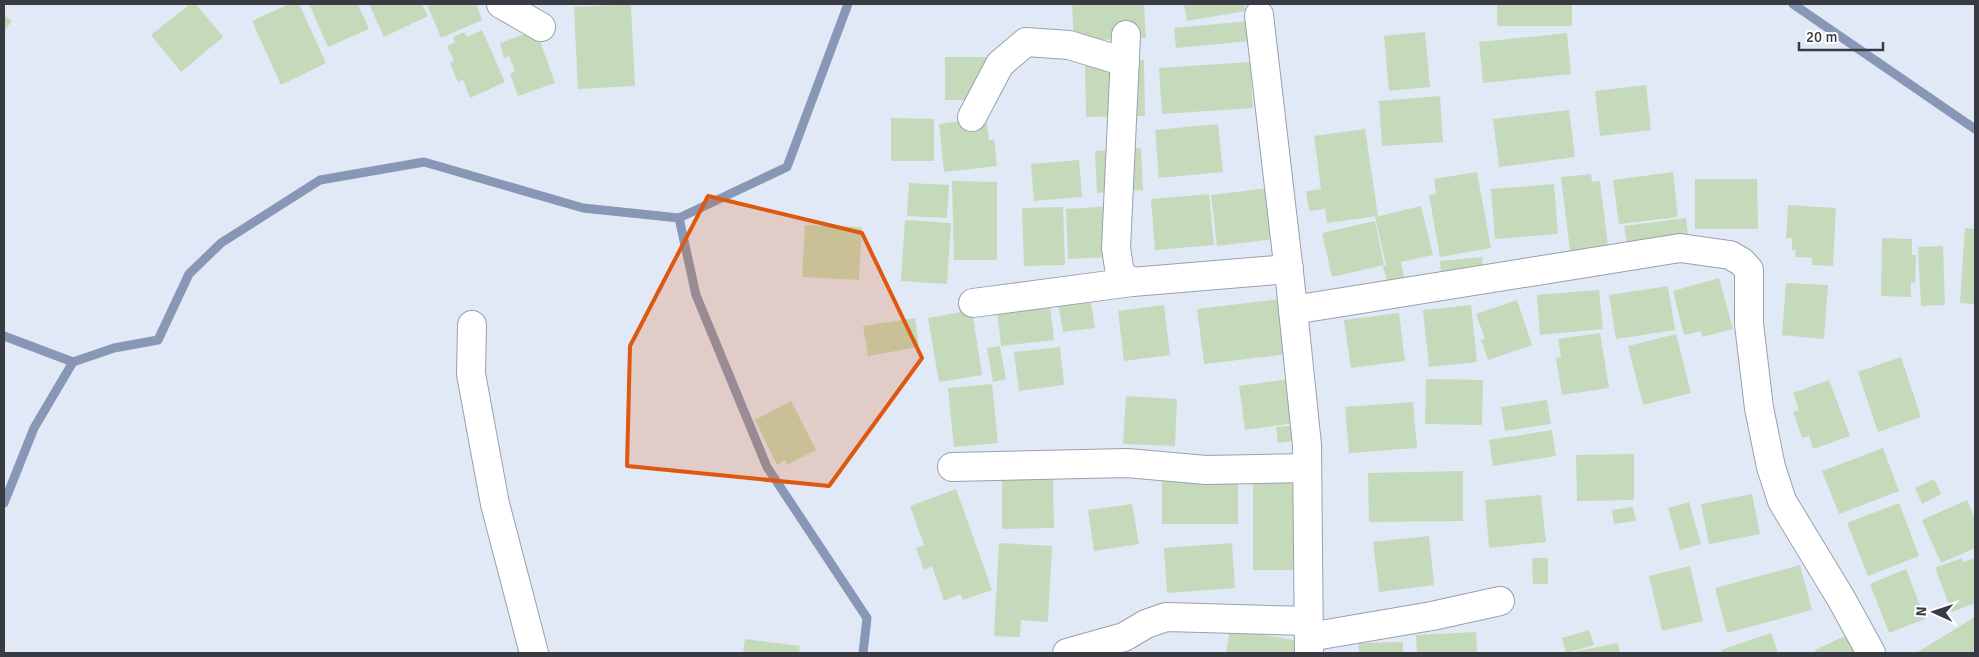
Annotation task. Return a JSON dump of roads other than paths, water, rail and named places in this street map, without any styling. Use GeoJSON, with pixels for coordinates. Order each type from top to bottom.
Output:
{"type":"FeatureCollection","features":[{"type":"Feature","properties":{"kind":"street"},"geometry":{"type":"LineString","coordinates":[[501,4],[541,27]]}},
{"type":"Feature","properties":{"kind":"street"},"geometry":{"type":"LineString","coordinates":[[1258,15],[1289,269],[1307,446],[1309,637]]}},
{"type":"Feature","properties":{"kind":"street"},"geometry":{"type":"LineString","coordinates":[[972,117],[1000,64],[1026,42],[1126,48],[1116,248],[1120,274],[1132,282]]}},
{"type":"Feature","properties":{"kind":"street"},"geometry":{"type":"LineString","coordinates":[[1293,310],[1680,248],[1730,255],[1742,262],[1749,270],[1749,324],[1759,408],[1771,467],[1782,501],[1842,600],[1871,653]]}},
{"type":"Feature","properties":{"kind":"street"},"geometry":{"type":"LineString","coordinates":[[973,303],[1132,282],[1289,269]]}},
{"type":"Feature","properties":{"kind":"street"},"geometry":{"type":"LineString","coordinates":[[472,325],[471,374],[481,430],[495,504],[534,653]]}},
{"type":"Feature","properties":{"kind":"street"},"geometry":{"type":"LineString","coordinates":[[952,467],[1127,463],[1206,470],[1307,468]]}},
{"type":"Feature","properties":{"kind":"street"},"geometry":{"type":"LineString","coordinates":[[1067,653],[1124,637],[1146,624],[1166,617],[1309,637],[1432,616],[1500,601]]}},
{"type":"Feature","properties":{"kind":"waterway"},"geometry":{"type":"LineString","coordinates":[[4,336],[73,362],[114,348],[158,340],[189,274],[221,243],[320,180],[424,162],[583,208],[679,218],[787,167],[848,4]]}},
{"type":"Feature","properties":{"kind":"waterway"},"geometry":{"type":"LineString","coordinates":[[1793,4],[1975,129]]}},
{"type":"Feature","properties":{"kind":"waterway"},"geometry":{"type":"LineString","coordinates":[[679,218],[696,295],[767,467],[867,618],[863,653]]}},
{"type":"Feature","properties":{"kind":"waterway"},"geometry":{"type":"LineString","coordinates":[[4,503],[34,428],[73,362]]}}]}
